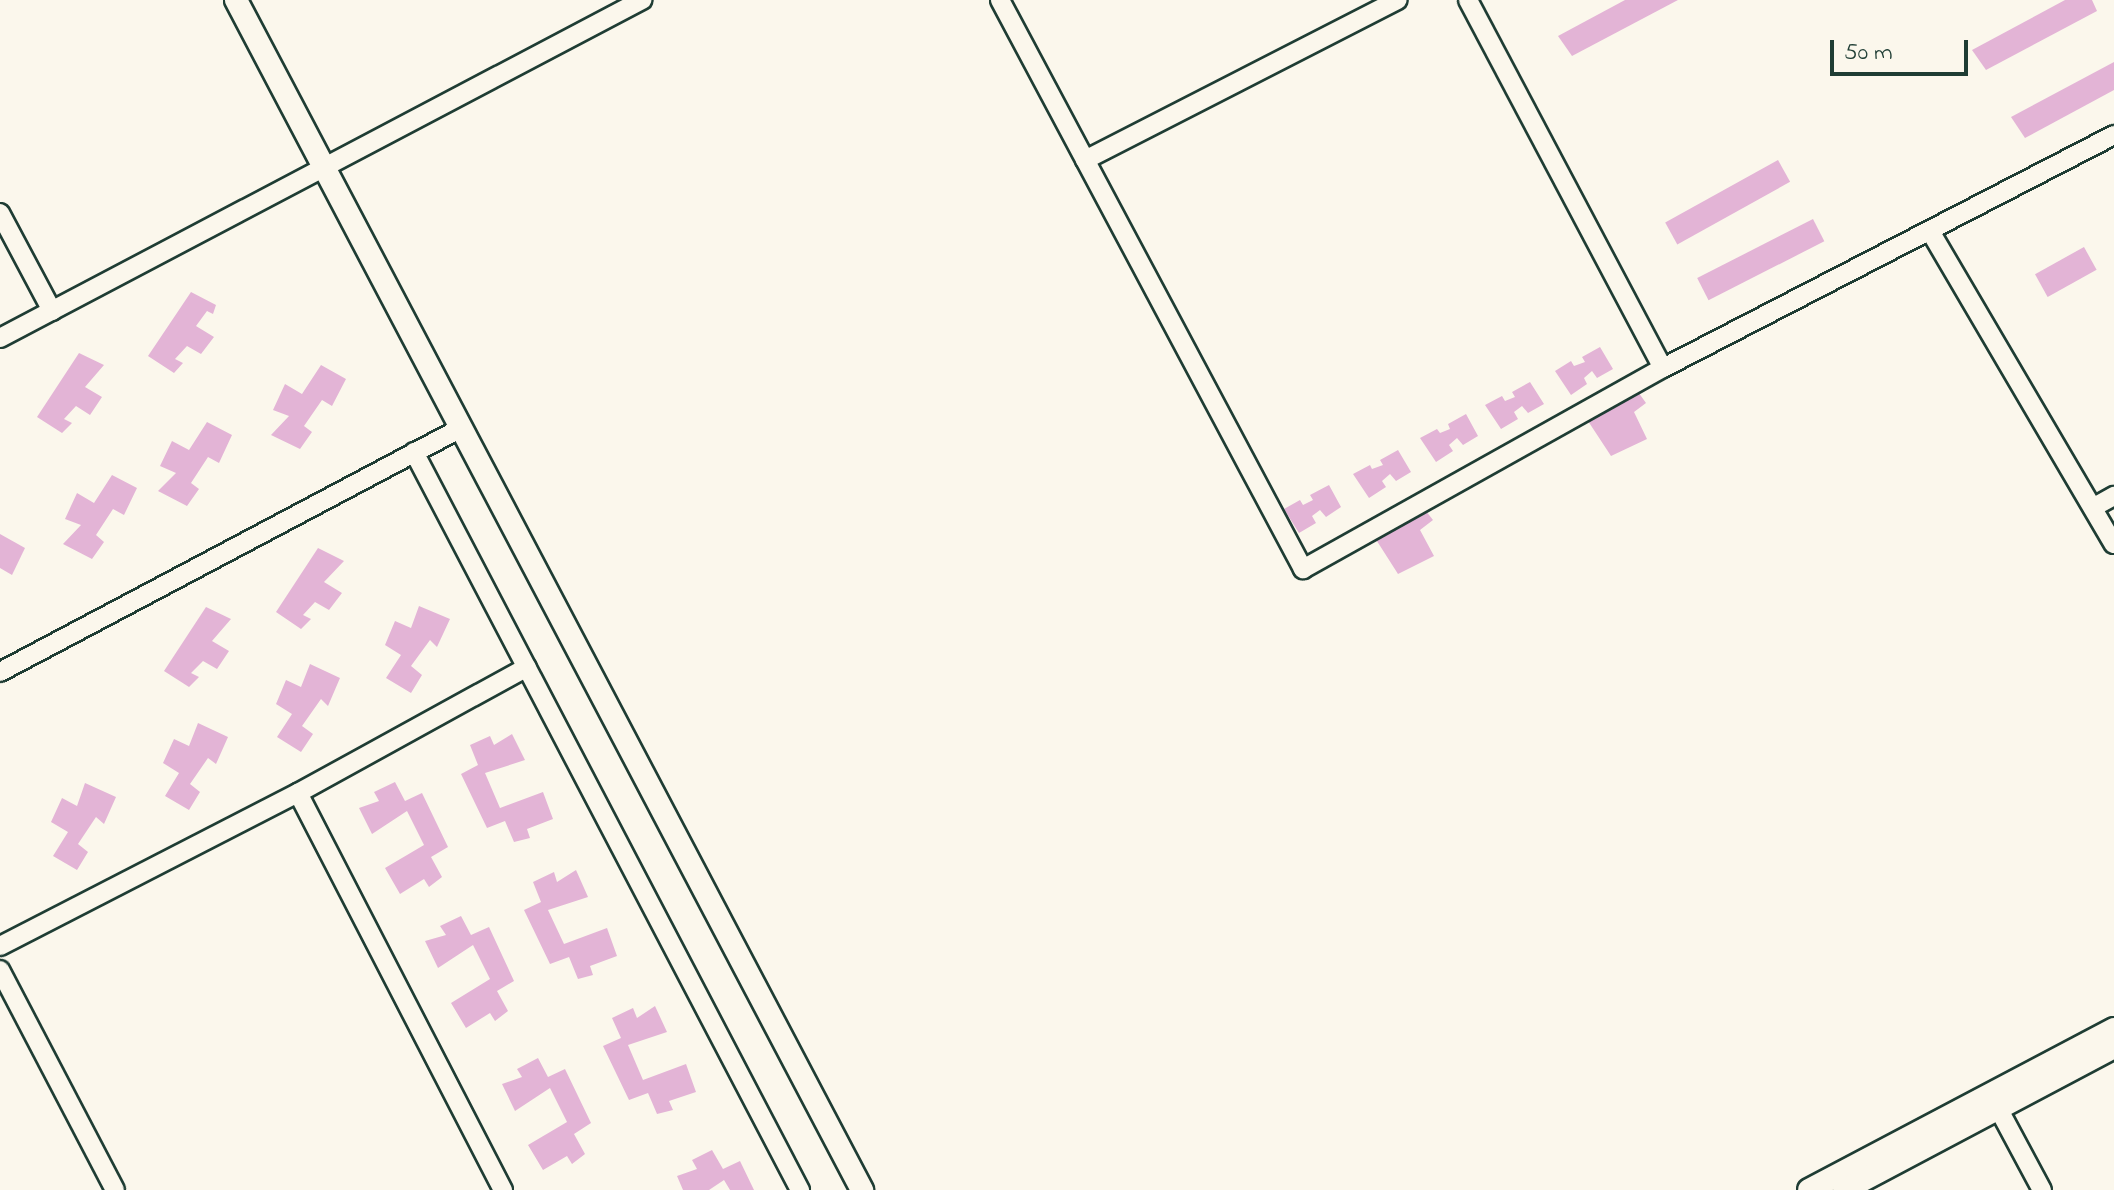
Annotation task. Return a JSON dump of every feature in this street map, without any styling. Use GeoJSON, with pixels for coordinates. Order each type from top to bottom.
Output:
{"type":"FeatureCollection","features":[{"type":"Feature","properties":{"kind":"street"},"geometry":{"type":"LineString","coordinates":[[236,0],[862,1190]]}},
{"type":"Feature","properties":{"kind":"street"},"geometry":{"type":"LineString","coordinates":[[0,338],[642,0]]}},
{"type":"Feature","properties":{"kind":"street"},"geometry":{"type":"LineString","coordinates":[[1000,0],[1303,569],[1663,368],[2114,135]]}},
{"type":"Feature","properties":{"kind":"street"},"geometry":{"type":"LineString","coordinates":[[1085,160],[1397,0]]}},
{"type":"Feature","properties":{"kind":"street"},"geometry":{"type":"LineString","coordinates":[[1468,0],[1663,368]]}},
{"type":"Feature","properties":{"kind":"street"},"geometry":{"type":"LineString","coordinates":[[0,213],[52,311]]}},
{"type":"Feature","properties":{"kind":"street"},"geometry":{"type":"LineString","coordinates":[[1930,231],[2114,544]]}},
{"type":"Feature","properties":{"kind":"street"},"geometry":{"type":"LineString","coordinates":[[0,672],[461,428]]}},
{"type":"Feature","properties":{"kind":"street"},"geometry":{"type":"LineString","coordinates":[[414,452],[800,1190]]}},
{"type":"Feature","properties":{"kind":"street"},"geometry":{"type":"LineString","coordinates":[[2094,507],[2114,496]]}},
{"type":"Feature","properties":{"kind":"street"},"geometry":{"type":"LineString","coordinates":[[0,946],[298,793],[527,667]]}},
{"type":"Feature","properties":{"kind":"street"},"geometry":{"type":"LineString","coordinates":[[298,793],[503,1190]]}},
{"type":"Feature","properties":{"kind":"street"},"geometry":{"type":"LineString","coordinates":[[0,970],[115,1190]]}},
{"type":"Feature","properties":{"kind":"street"},"geometry":{"type":"LineString","coordinates":[[1809,1190],[2114,1029]]}},
{"type":"Feature","properties":{"kind":"street"},"geometry":{"type":"LineString","coordinates":[[1844,1190],[2114,1047]]}},
{"type":"Feature","properties":{"kind":"street"},"geometry":{"type":"LineString","coordinates":[[1998,1108],[2042,1190]]}},
{"type":"Feature","properties":{"kind":"building"},"geometry":{"type":"Polygon","coordinates":[[[1625,0],[1678,0],[1572,56],[1558,36],[1625,0]]]}},
{"type":"Feature","properties":{"kind":"building"},"geometry":{"type":"Polygon","coordinates":[[[2065,0],[2092,0],[2097,11],[1986,70],[1972,50],[2065,0]]]}},
{"type":"Feature","properties":{"kind":"building"},"geometry":{"type":"Polygon","coordinates":[[[2114,62],[2114,90],[2025,138],[2011,117],[2114,62]]]}},
{"type":"Feature","properties":{"kind":"building"},"geometry":{"type":"Polygon","coordinates":[[[1778,160],[1790,182],[1677,244],[1665,223],[1778,160]]]}},
{"type":"Feature","properties":{"kind":"building"},"geometry":{"type":"Polygon","coordinates":[[[1813,219],[1824,241],[1709,300],[1697,278],[1813,219]]]}},
{"type":"Feature","properties":{"kind":"building"},"geometry":{"type":"Polygon","coordinates":[[[2084,247],[2097,270],[2048,297],[2035,274],[2084,247]]]}},
{"type":"Feature","properties":{"kind":"building"},"geometry":{"type":"Polygon","coordinates":[[[191,292],[216,305],[213,314],[207,311],[196,326],[214,337],[201,354],[187,346],[175,359],[183,363],[174,373],[148,356],[191,292]]]}},
{"type":"Feature","properties":{"kind":"building"},"geometry":{"type":"Polygon","coordinates":[[[1600,347],[1613,369],[1597,378],[1592,371],[1584,378],[1587,384],[1571,395],[1555,371],[1571,361],[1574,366],[1585,362],[1582,357],[1600,347]]]}},
{"type":"Feature","properties":{"kind":"building"},"geometry":{"type":"Polygon","coordinates":[[[79,353],[104,365],[85,387],[102,397],[90,415],[76,406],[64,419],[72,423],[62,433],[37,417],[79,353]]]}},
{"type":"Feature","properties":{"kind":"building"},"geometry":{"type":"Polygon","coordinates":[[[321,365],[346,379],[332,406],[322,400],[304,426],[312,432],[300,449],[271,435],[289,416],[273,410],[285,384],[302,394],[321,365]]]}},
{"type":"Feature","properties":{"kind":"building"},"geometry":{"type":"Polygon","coordinates":[[[1530,382],[1544,404],[1528,413],[1522,406],[1514,412],[1518,419],[1501,429],[1485,405],[1502,396],[1505,401],[1515,397],[1512,392],[1530,382]]]}},
{"type":"Feature","properties":{"kind":"building"},"geometry":{"type":"Polygon","coordinates":[[[1636,389],[1646,403],[1634,412],[1647,439],[1611,456],[1588,421],[1636,389]]]}},
{"type":"Feature","properties":{"kind":"building"},"geometry":{"type":"Polygon","coordinates":[[[1466,414],[1478,436],[1463,445],[1457,438],[1449,445],[1453,451],[1436,462],[1420,438],[1437,429],[1440,433],[1450,429],[1448,424],[1466,414]]]}},
{"type":"Feature","properties":{"kind":"building"},"geometry":{"type":"Polygon","coordinates":[[[207,422],[232,435],[219,463],[208,457],[191,483],[199,489],[187,506],[158,491],[176,473],[160,466],[172,441],[189,450],[207,422]]]}},
{"type":"Feature","properties":{"kind":"building"},"geometry":{"type":"Polygon","coordinates":[[[1398,450],[1411,472],[1396,481],[1390,474],[1382,481],[1386,487],[1369,498],[1353,474],[1370,465],[1372,469],[1383,465],[1380,460],[1398,450]]]}},
{"type":"Feature","properties":{"kind":"building"},"geometry":{"type":"Polygon","coordinates":[[[112,475],[137,488],[124,515],[113,509],[96,535],[104,542],[92,559],[63,544],[81,525],[65,519],[77,493],[94,503],[112,475]]]}},
{"type":"Feature","properties":{"kind":"building"},"geometry":{"type":"Polygon","coordinates":[[[1329,485],[1341,507],[1326,517],[1320,510],[1312,516],[1316,523],[1299,533],[1284,509],[1300,500],[1303,505],[1313,500],[1310,495],[1329,485]]]}},
{"type":"Feature","properties":{"kind":"building"},"geometry":{"type":"Polygon","coordinates":[[[1422,506],[1433,520],[1420,530],[1434,556],[1398,574],[1375,538],[1422,506]]]}},
{"type":"Feature","properties":{"kind":"building"},"geometry":{"type":"Polygon","coordinates":[[[0,534],[25,548],[12,575],[0,568],[0,534]]]}},
{"type":"Feature","properties":{"kind":"building"},"geometry":{"type":"Polygon","coordinates":[[[318,548],[344,561],[324,582],[342,593],[329,610],[315,602],[303,615],[311,619],[301,629],[276,612],[318,548]]]}},
{"type":"Feature","properties":{"kind":"building"},"geometry":{"type":"Polygon","coordinates":[[[419,606],[450,619],[437,647],[430,640],[411,666],[422,675],[411,693],[386,678],[401,655],[385,645],[395,621],[411,628],[419,606]]]}},
{"type":"Feature","properties":{"kind":"building"},"geometry":{"type":"Polygon","coordinates":[[[206,607],[231,619],[212,641],[229,651],[217,669],[203,661],[191,673],[199,677],[189,687],[164,671],[206,607]]]}},
{"type":"Feature","properties":{"kind":"building"},"geometry":{"type":"Polygon","coordinates":[[[310,664],[340,678],[328,706],[321,699],[302,726],[313,734],[301,752],[277,737],[292,714],[276,704],[286,680],[301,687],[310,664]]]}},
{"type":"Feature","properties":{"kind":"building"},"geometry":{"type":"Polygon","coordinates":[[[198,723],[228,737],[216,764],[208,758],[190,784],[200,792],[189,810],[165,796],[179,773],[163,763],[174,739],[189,746],[198,723]]]}},
{"type":"Feature","properties":{"kind":"building"},"geometry":{"type":"Polygon","coordinates":[[[512,734],[525,760],[485,773],[500,808],[543,792],[553,819],[527,829],[530,838],[514,842],[505,821],[487,828],[461,774],[478,765],[470,745],[490,736],[494,745],[512,734]]]}},
{"type":"Feature","properties":{"kind":"building"},"geometry":{"type":"Polygon","coordinates":[[[395,782],[405,801],[422,793],[448,847],[431,857],[442,877],[429,887],[424,879],[400,894],[385,868],[424,845],[407,811],[372,834],[359,808],[379,801],[374,792],[395,782]]]}},
{"type":"Feature","properties":{"kind":"building"},"geometry":{"type":"Polygon","coordinates":[[[85,783],[116,797],[104,824],[96,817],[78,844],[88,852],[77,870],[53,856],[68,832],[51,822],[62,798],[77,806],[85,783]]]}},
{"type":"Feature","properties":{"kind":"building"},"geometry":{"type":"Polygon","coordinates":[[[576,870],[588,897],[548,910],[564,944],[607,928],[617,956],[590,966],[593,975],[578,979],[569,957],[550,964],[524,910],[541,902],[533,882],[554,872],[557,882],[576,870]]]}},
{"type":"Feature","properties":{"kind":"building"},"geometry":{"type":"Polygon","coordinates":[[[461,916],[471,935],[489,927],[514,981],[497,991],[508,1011],[495,1021],[490,1013],[466,1028],[451,1003],[490,979],[473,945],[438,968],[425,941],[446,935],[440,926],[461,916]]]}},
{"type":"Feature","properties":{"kind":"building"},"geometry":{"type":"Polygon","coordinates":[[[655,1006],[667,1032],[628,1045],[643,1080],[686,1064],[696,1092],[669,1101],[673,1110],[657,1114],[648,1093],[629,1100],[603,1046],[621,1038],[612,1018],[633,1008],[637,1018],[655,1006]]]}},
{"type":"Feature","properties":{"kind":"building"},"geometry":{"type":"Polygon","coordinates":[[[538,1058],[548,1077],[565,1069],[591,1123],[574,1134],[585,1154],[572,1164],[567,1156],[543,1170],[528,1145],[567,1122],[550,1088],[515,1111],[502,1084],[522,1077],[517,1069],[538,1058]]]}},
{"type":"Feature","properties":{"kind":"building"},"geometry":{"type":"Polygon","coordinates":[[[712,1150],[723,1169],[740,1161],[754,1190],[730,1190],[724,1180],[709,1190],[683,1190],[677,1176],[697,1169],[692,1160],[712,1150]]]}}]}
